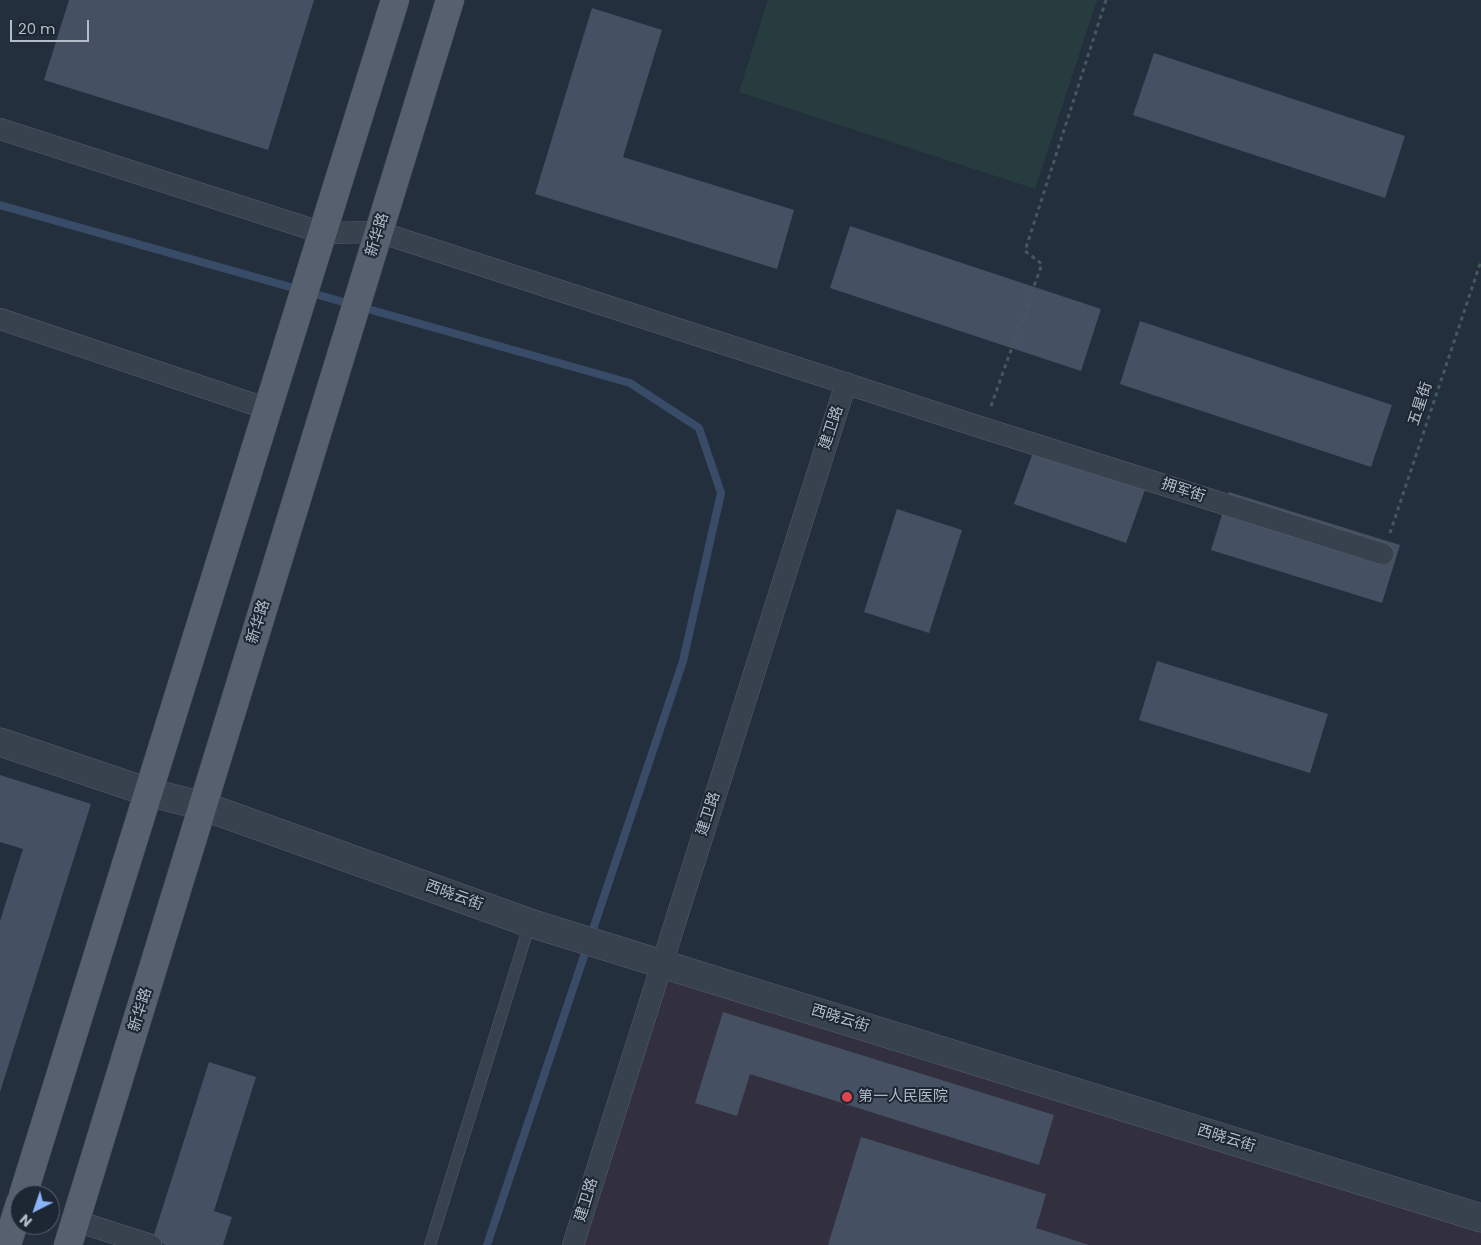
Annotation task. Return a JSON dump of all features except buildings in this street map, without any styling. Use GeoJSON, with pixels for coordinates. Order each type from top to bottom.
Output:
{"type":"FeatureCollection","features":[{"type":"Feature","properties":{"kind":"main road"},"geometry":{"type":"LineString","coordinates":[[26,1185],[395,0]]}},
{"type":"Feature","properties":{"kind":"main road","name":"新华路"},"geometry":{"type":"LineString","coordinates":[[72,1233],[450,0]]}},
{"type":"Feature","properties":{"kind":"street","name":"拥军街"},"geometry":{"type":"LineString","coordinates":[[0,128],[322,233],[379,232],[983,428],[1383,554]]}},
{"type":"Feature","properties":{"kind":"street"},"geometry":{"type":"LineString","coordinates":[[0,319],[268,409]]}},
{"type":"Feature","properties":{"kind":"street","name":"建卫路"},"geometry":{"type":"LineString","coordinates":[[573,1245],[846,383]]}},
{"type":"Feature","properties":{"kind":"street","name":"西晓云街"},"geometry":{"type":"LineString","coordinates":[[0,742],[148,792],[203,806],[530,923],[1481,1218]]}},
{"type":"Feature","properties":{"kind":"street"},"geometry":{"type":"LineString","coordinates":[[72,1233],[151,1245]]}},
{"type":"Feature","properties":{"kind":"lane"},"geometry":{"type":"LineString","coordinates":[[430,1245],[530,923]]}},
{"type":"Feature","properties":{"kind":"path"},"geometry":{"type":"LineString","coordinates":[[983,428],[1042,264],[1024,250],[1106,0]]}},
{"type":"Feature","properties":{"kind":"path","name":"五星街"},"geometry":{"type":"LineString","coordinates":[[1383,554],[1481,261]]}},
{"type":"Feature","properties":{"kind":"shaded area","name":"第一人民医院"},"geometry":{"type":"Polygon","coordinates":[[[663,968],[1481,1226],[1481,1245],[576,1245],[663,968]]]}},
{"type":"Feature","properties":{"kind":"green space"},"geometry":{"type":"Polygon","coordinates":[[[768,0],[1097,0],[1035,189],[739,92],[768,0]]]}},
{"type":"Feature","properties":{"kind":"waterway"},"geometry":{"type":"LineString","coordinates":[[0,205],[630,383],[699,428],[721,493],[683,661],[487,1245]]}},
{"type":"Feature","properties":{"kind":"place","name":"第一人民医院"},"geometry":{"type":"Point","coordinates":[847,1097]}}]}
